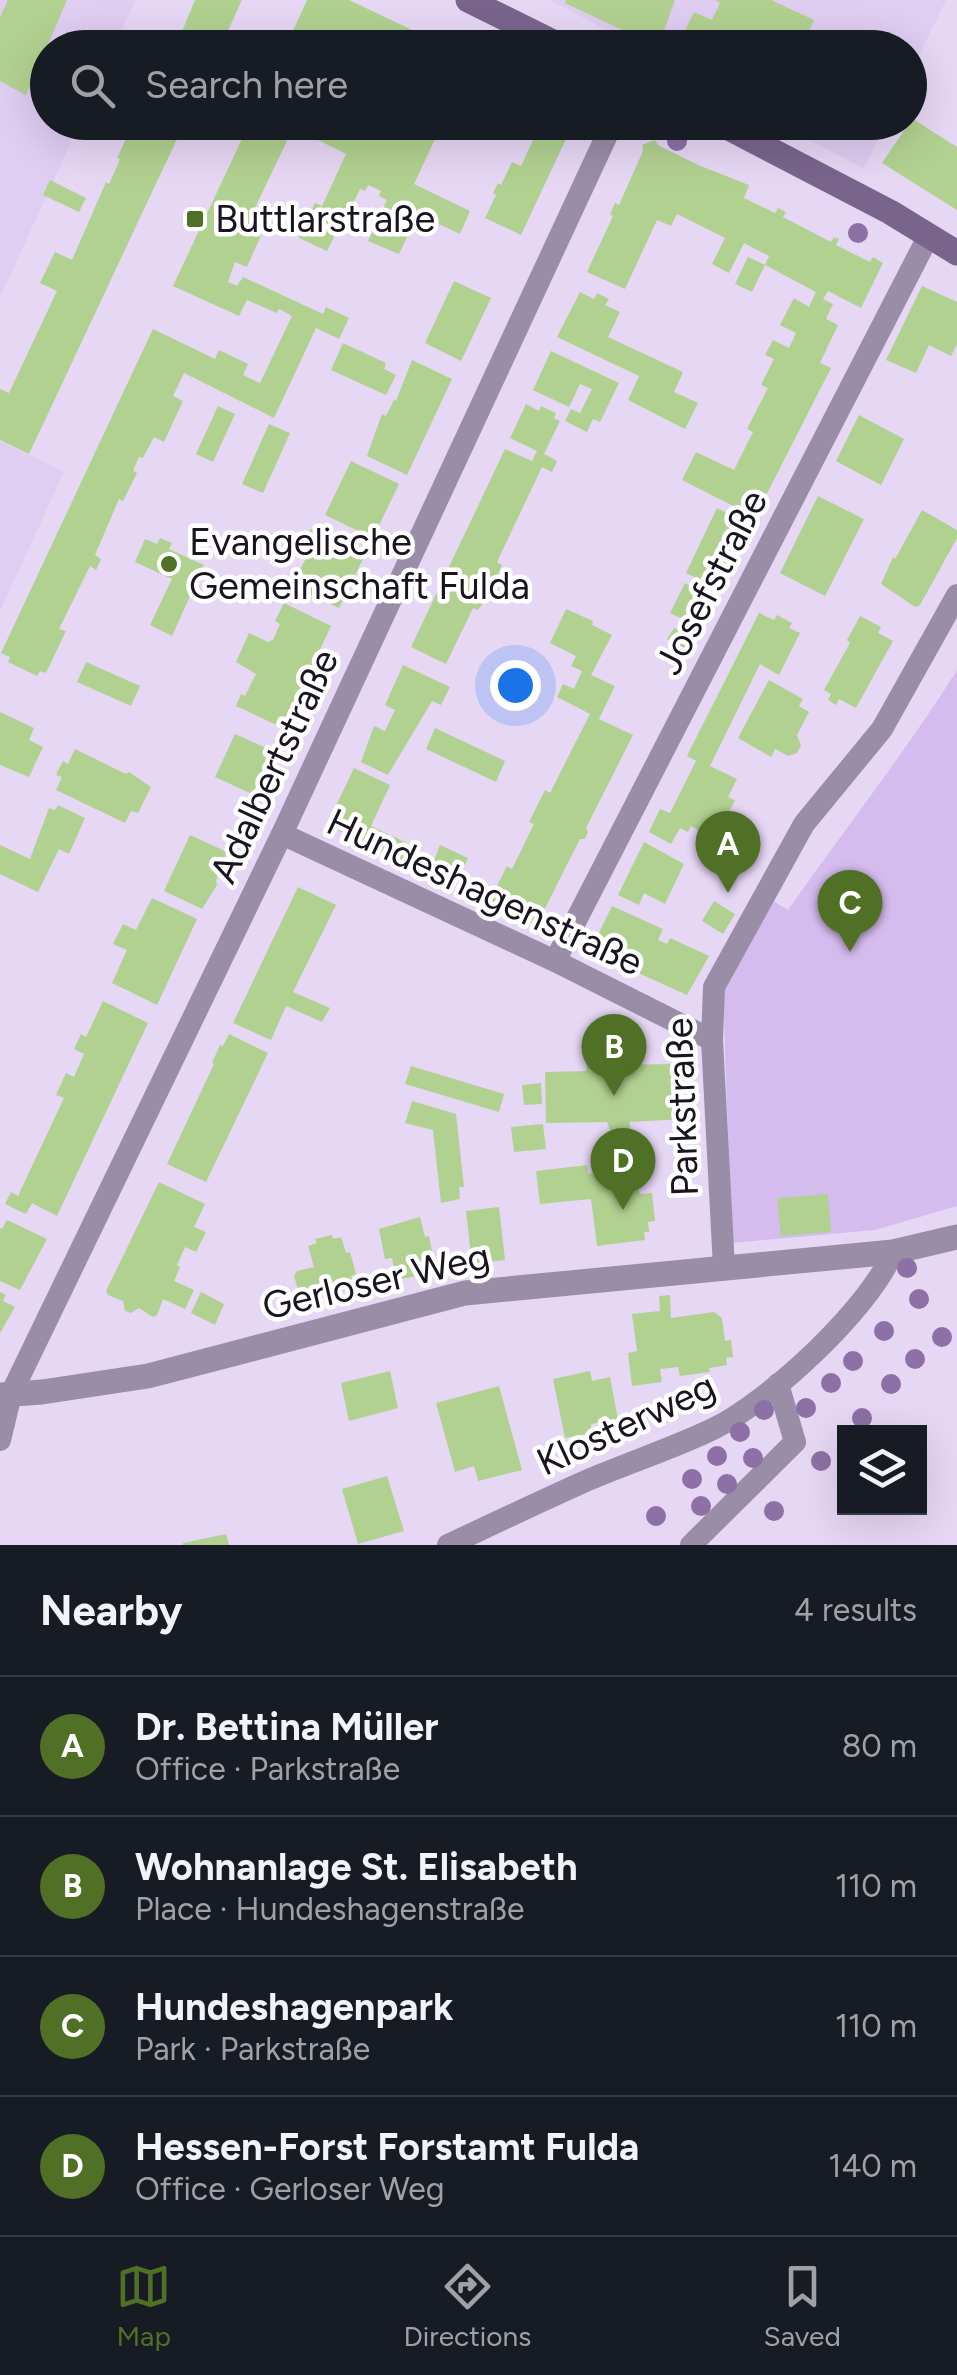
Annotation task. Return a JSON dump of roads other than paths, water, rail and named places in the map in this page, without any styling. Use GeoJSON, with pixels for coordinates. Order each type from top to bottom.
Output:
{"type":"FeatureCollection","features":[{"type":"Feature","properties":{"kind":"main road"},"geometry":{"type":"LineString","coordinates":[[468,0],[529,30]]}},
{"type":"Feature","properties":{"kind":"main road"},"geometry":{"type":"LineString","coordinates":[[751,140],[957,253]]}},
{"type":"Feature","properties":{"kind":"street","name":"Adalbertstraße"},"geometry":{"type":"LineString","coordinates":[[0,1440],[5,1395],[282,834],[606,140]]}},
{"type":"Feature","properties":{"kind":"street","name":"Josefstraße"},"geometry":{"type":"LineString","coordinates":[[555,960],[929,235]]}},
{"type":"Feature","properties":{"kind":"street","name":"Parkstraße"},"geometry":{"type":"LineString","coordinates":[[724,1268],[712,1040],[714,987],[804,824],[882,730],[957,596]]}},
{"type":"Feature","properties":{"kind":"street","name":"Hundeshagenstraße"},"geometry":{"type":"LineString","coordinates":[[282,834],[555,960],[712,1040]]}},
{"type":"Feature","properties":{"kind":"street","name":"Gerloser Weg"},"geometry":{"type":"LineString","coordinates":[[5,1395],[148,1376],[465,1292],[893,1252],[957,1238]]}},
{"type":"Feature","properties":{"kind":"street","name":"Klosterweg"},"geometry":{"type":"LineString","coordinates":[[448,1545],[588,1480],[718,1427],[778,1384],[838,1330],[884,1275],[893,1252]]}},
{"type":"Feature","properties":{"kind":"street"},"geometry":{"type":"LineString","coordinates":[[690,1545],[795,1442],[778,1384]]}},
{"type":"Feature","properties":{"kind":"place","name":"Buttlarstraße"},"geometry":{"type":"Point","coordinates":[195,219]}},
{"type":"Feature","properties":{"kind":"place","name":"Evangelische Gemeinschaft Fulda"},"geometry":{"type":"Point","coordinates":[169,564]}},
{"type":"Feature","properties":{"kind":"place","name":"Dr. Bettina Müller"},"geometry":{"type":"Point","coordinates":[728,893]}},
{"type":"Feature","properties":{"kind":"place","name":"Hundeshagenpark"},"geometry":{"type":"Point","coordinates":[850,952]}},
{"type":"Feature","properties":{"kind":"place","name":"Wohnanlage St. Elisabeth"},"geometry":{"type":"Point","coordinates":[614,1096]}},
{"type":"Feature","properties":{"kind":"place","name":"Hessen-Forst Forstamt Fulda"},"geometry":{"type":"Point","coordinates":[623,1210]}}]}
